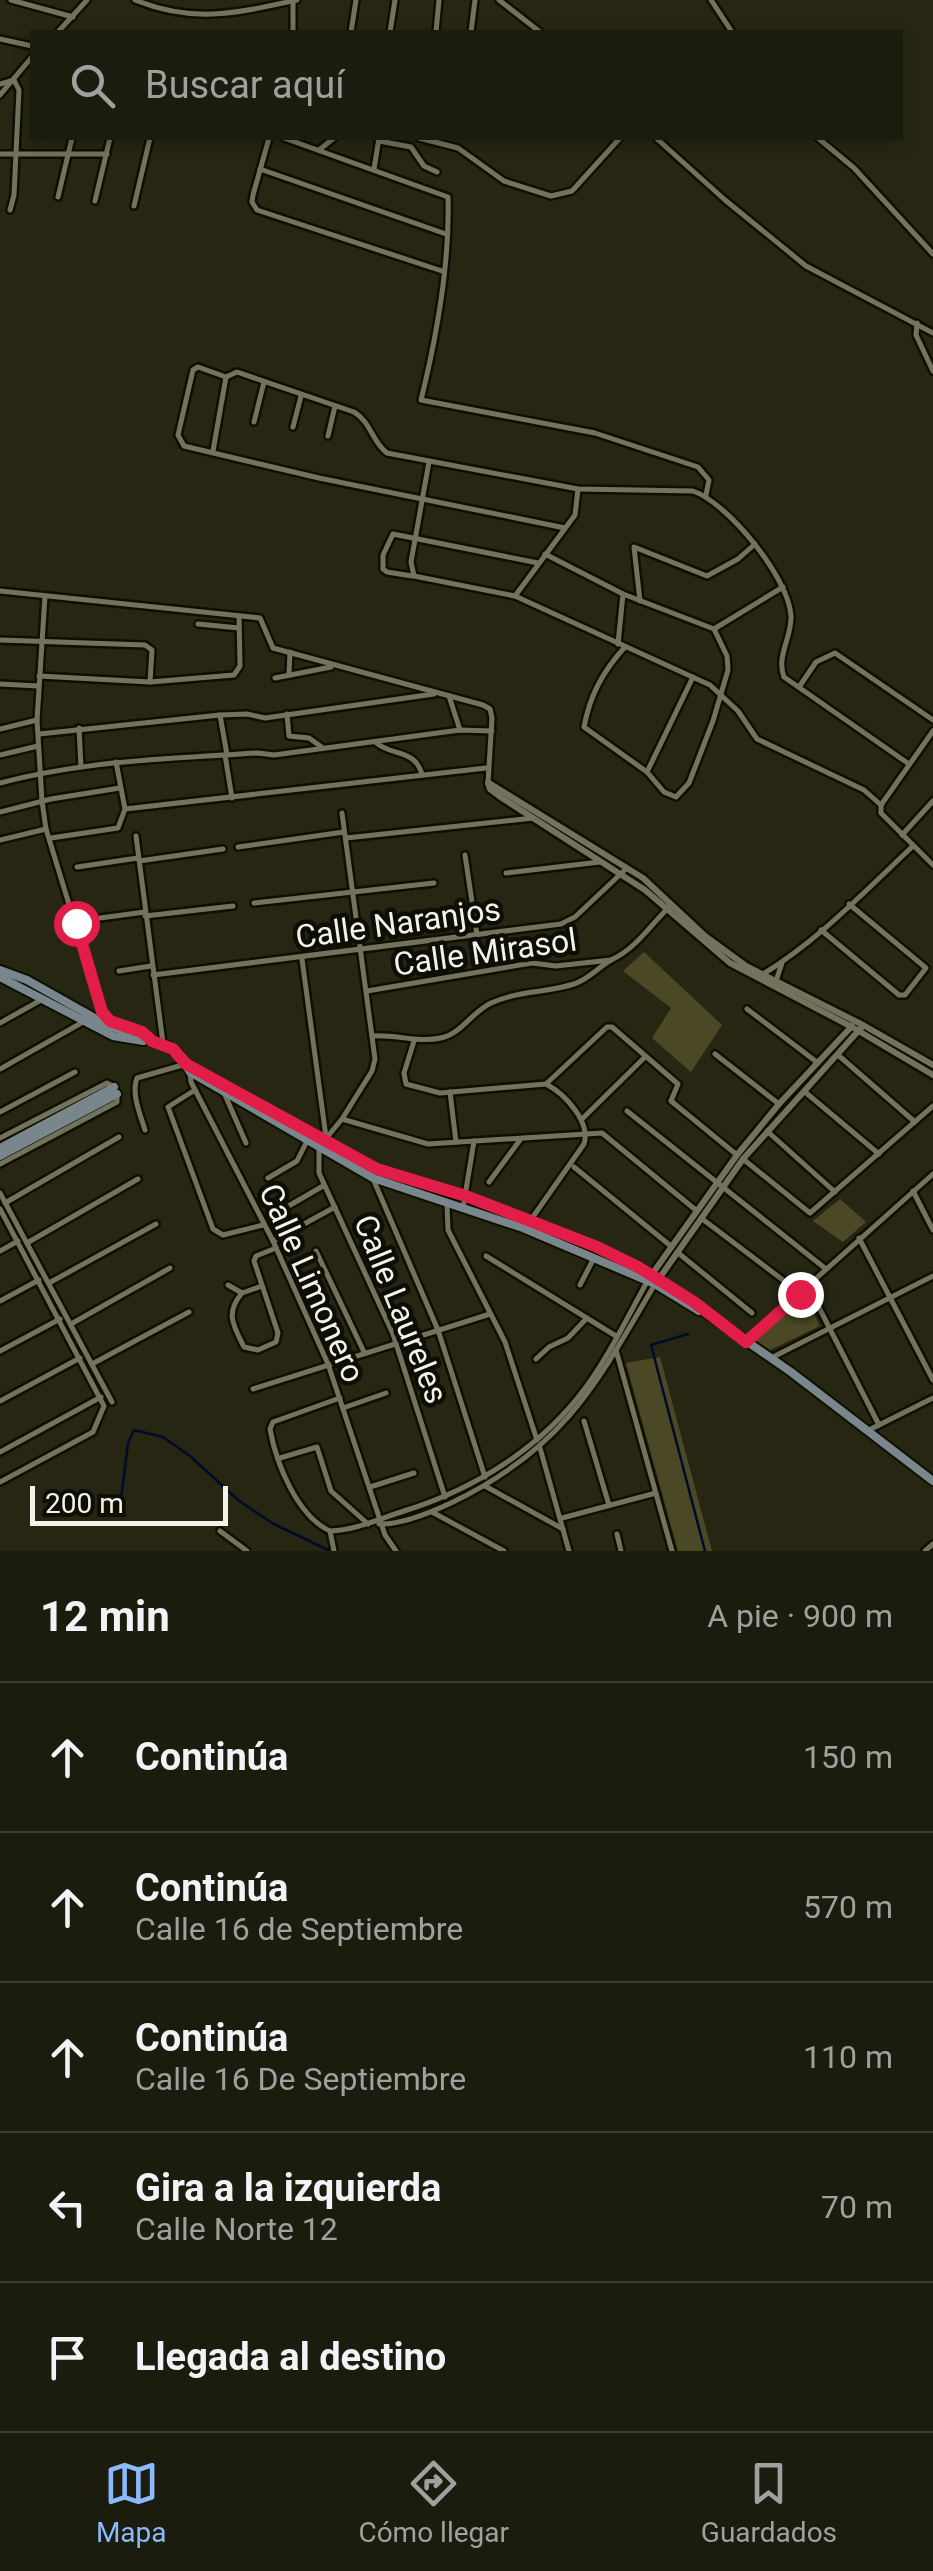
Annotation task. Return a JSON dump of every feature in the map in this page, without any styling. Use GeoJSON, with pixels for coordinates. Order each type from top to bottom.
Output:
{"type":"FeatureCollection","features":[{"type":"Feature","properties":{"kind":"main road"},"geometry":{"type":"LineString","coordinates":[[3,972],[83,1022],[132,1041],[152,1041]]}},
{"type":"Feature","properties":{"kind":"main road"},"geometry":{"type":"LineString","coordinates":[[3,972],[109,1026],[163,1044],[225,1094],[308,1141],[323,1142],[373,1178],[523,1228],[654,1279]]}},
{"type":"Feature","properties":{"kind":"main road"},"geometry":{"type":"LineString","coordinates":[[188,1068],[377,1169],[466,1196],[595,1246],[734,1332],[933,1482]]}},
{"type":"Feature","properties":{"kind":"main road"},"geometry":{"type":"LineString","coordinates":[[0,1148],[116,1090]]}},
{"type":"Feature","properties":{"kind":"main road"},"geometry":{"type":"LineString","coordinates":[[0,1156],[116,1090]]}},
{"type":"Feature","properties":{"kind":"street"},"geometry":{"type":"LineString","coordinates":[[11,0],[73,17]]}},
{"type":"Feature","properties":{"kind":"street"},"geometry":{"type":"LineString","coordinates":[[60,30],[87,0]]}},
{"type":"Feature","properties":{"kind":"street"},"geometry":{"type":"LineString","coordinates":[[135,0],[161,9],[206,16],[295,0],[293,30]]}},
{"type":"Feature","properties":{"kind":"street"},"geometry":{"type":"LineString","coordinates":[[351,30],[356,0]]}},
{"type":"Feature","properties":{"kind":"street"},"geometry":{"type":"LineString","coordinates":[[390,30],[395,0]]}},
{"type":"Feature","properties":{"kind":"street"},"geometry":{"type":"LineString","coordinates":[[436,30],[439,0]]}},
{"type":"Feature","properties":{"kind":"street"},"geometry":{"type":"LineString","coordinates":[[471,30],[475,0]]}},
{"type":"Feature","properties":{"kind":"street"},"geometry":{"type":"LineString","coordinates":[[499,0],[537,30]]}},
{"type":"Feature","properties":{"kind":"street"},"geometry":{"type":"LineString","coordinates":[[711,0],[731,30]]}},
{"type":"Feature","properties":{"kind":"street"},"geometry":{"type":"LineString","coordinates":[[0,39],[30,46]]}},
{"type":"Feature","properties":{"kind":"street"},"geometry":{"type":"LineString","coordinates":[[0,95],[30,59]]}},
{"type":"Feature","properties":{"kind":"street"},"geometry":{"type":"LineString","coordinates":[[21,70],[30,72]]}},
{"type":"Feature","properties":{"kind":"street"},"geometry":{"type":"LineString","coordinates":[[0,84],[14,80]]}},
{"type":"Feature","properties":{"kind":"street"},"geometry":{"type":"LineString","coordinates":[[10,210],[14,200],[19,90],[14,80]]}},
{"type":"Feature","properties":{"kind":"street"},"geometry":{"type":"LineString","coordinates":[[58,198],[71,140]]}},
{"type":"Feature","properties":{"kind":"street"},"geometry":{"type":"LineString","coordinates":[[95,201],[110,140]]}},
{"type":"Feature","properties":{"kind":"street"},"geometry":{"type":"LineString","coordinates":[[134,206],[150,140]]}},
{"type":"Feature","properties":{"kind":"street"},"geometry":{"type":"LineString","coordinates":[[269,140],[252,202],[257,210],[443,272]]}},
{"type":"Feature","properties":{"kind":"street"},"geometry":{"type":"LineString","coordinates":[[290,140],[448,197],[431,364],[421,400],[595,433],[698,467],[709,480],[706,496]]}},
{"type":"Feature","properties":{"kind":"street"},"geometry":{"type":"LineString","coordinates":[[319,150],[332,140]]}},
{"type":"Feature","properties":{"kind":"street"},"geometry":{"type":"LineString","coordinates":[[374,169],[379,140]]}},
{"type":"Feature","properties":{"kind":"street"},"geometry":{"type":"LineString","coordinates":[[383,140],[412,147],[424,166],[436,172]]}},
{"type":"Feature","properties":{"kind":"street"},"geometry":{"type":"LineString","coordinates":[[412,147],[417,140]]}},
{"type":"Feature","properties":{"kind":"street"},"geometry":{"type":"LineString","coordinates":[[427,140],[458,148],[504,180],[562,196],[572,191],[618,140]]}},
{"type":"Feature","properties":{"kind":"street"},"geometry":{"type":"LineString","coordinates":[[458,148],[459,140]]}},
{"type":"Feature","properties":{"kind":"street"},"geometry":{"type":"LineString","coordinates":[[658,140],[806,266],[933,333]]}},
{"type":"Feature","properties":{"kind":"street"},"geometry":{"type":"LineString","coordinates":[[820,140],[854,168],[933,254]]}},
{"type":"Feature","properties":{"kind":"street"},"geometry":{"type":"LineString","coordinates":[[0,154],[106,154]]}},
{"type":"Feature","properties":{"kind":"street"},"geometry":{"type":"LineString","coordinates":[[260,169],[447,234]]}},
{"type":"Feature","properties":{"kind":"street"},"geometry":{"type":"LineString","coordinates":[[917,323],[916,335],[933,371]]}},
{"type":"Feature","properties":{"kind":"street"},"geometry":{"type":"LineString","coordinates":[[565,528],[184,446],[178,435],[194,368],[226,376],[234,371],[361,417],[384,452],[578,489],[693,491],[706,496],[754,544],[784,587],[791,618],[781,668],[787,681],[909,764]]}},
{"type":"Feature","properties":{"kind":"street"},"geometry":{"type":"LineString","coordinates":[[213,451],[226,376]]}},
{"type":"Feature","properties":{"kind":"street"},"geometry":{"type":"LineString","coordinates":[[254,422],[264,382]]}},
{"type":"Feature","properties":{"kind":"street"},"geometry":{"type":"LineString","coordinates":[[293,428],[301,396]]}},
{"type":"Feature","properties":{"kind":"street"},"geometry":{"type":"LineString","coordinates":[[328,436],[334,406]]}},
{"type":"Feature","properties":{"kind":"street"},"geometry":{"type":"LineString","coordinates":[[414,576],[411,562],[430,462]]}},
{"type":"Feature","properties":{"kind":"street"},"geometry":{"type":"LineString","coordinates":[[515,596],[574,515],[578,489]]}},
{"type":"Feature","properties":{"kind":"street"},"geometry":{"type":"LineString","coordinates":[[538,563],[415,536],[392,535],[382,562],[384,572],[515,596],[710,684],[738,711],[757,739],[864,790],[881,805]]}},
{"type":"Feature","properties":{"kind":"street"},"geometry":{"type":"LineString","coordinates":[[640,600],[634,547],[707,576],[738,560],[754,544]]}},
{"type":"Feature","properties":{"kind":"street"},"geometry":{"type":"LineString","coordinates":[[545,554],[623,594],[714,629],[728,659],[720,695],[684,790],[676,796],[668,794],[647,772],[584,727],[595,688],[622,645],[623,594]]}},
{"type":"Feature","properties":{"kind":"street"},"geometry":{"type":"LineString","coordinates":[[714,629],[784,587]]}},
{"type":"Feature","properties":{"kind":"street"},"geometry":{"type":"LineString","coordinates":[[0,591],[263,620],[270,645],[484,704],[490,709],[492,731],[486,768],[490,789],[546,817],[625,872]]}},
{"type":"Feature","properties":{"kind":"street"},"geometry":{"type":"LineString","coordinates":[[45,596],[37,720],[46,828],[102,1012],[110,1021],[142,1032],[152,1041]]}},
{"type":"Feature","properties":{"kind":"street"},"geometry":{"type":"LineString","coordinates":[[39,676],[150,682],[234,676],[240,666],[239,615]]}},
{"type":"Feature","properties":{"kind":"street"},"geometry":{"type":"LineString","coordinates":[[198,624],[239,628]]}},
{"type":"Feature","properties":{"kind":"street"},"geometry":{"type":"LineString","coordinates":[[0,640],[145,645],[152,650],[150,682]]}},
{"type":"Feature","properties":{"kind":"street"},"geometry":{"type":"LineString","coordinates":[[289,676],[290,652]]}},
{"type":"Feature","properties":{"kind":"street"},"geometry":{"type":"LineString","coordinates":[[799,687],[816,662],[835,653],[933,720]]}},
{"type":"Feature","properties":{"kind":"street"},"geometry":{"type":"LineString","coordinates":[[276,678],[335,666]]}},
{"type":"Feature","properties":{"kind":"street"},"geometry":{"type":"LineString","coordinates":[[647,772],[693,677]]}},
{"type":"Feature","properties":{"kind":"street"},"geometry":{"type":"LineString","coordinates":[[0,684],[38,686]]}},
{"type":"Feature","properties":{"kind":"street"},"geometry":{"type":"LineString","coordinates":[[38,734],[220,715],[265,718],[437,693]]}},
{"type":"Feature","properties":{"kind":"street"},"geometry":{"type":"LineString","coordinates":[[449,696],[460,730]]}},
{"type":"Feature","properties":{"kind":"street"},"geometry":{"type":"LineString","coordinates":[[282,753],[289,736],[287,714]]}},
{"type":"Feature","properties":{"kind":"street"},"geometry":{"type":"LineString","coordinates":[[220,715],[232,798]]}},
{"type":"Feature","properties":{"kind":"street"},"geometry":{"type":"LineString","coordinates":[[0,729],[37,720]]}},
{"type":"Feature","properties":{"kind":"street"},"geometry":{"type":"LineString","coordinates":[[79,728],[81,767]]}},
{"type":"Feature","properties":{"kind":"street"},"geometry":{"type":"LineString","coordinates":[[0,784],[39,773],[116,762],[282,753],[460,730],[492,731]]}},
{"type":"Feature","properties":{"kind":"street"},"geometry":{"type":"LineString","coordinates":[[933,731],[879,811],[933,865]]}},
{"type":"Feature","properties":{"kind":"street"},"geometry":{"type":"LineString","coordinates":[[289,736],[309,738],[324,748]]}},
{"type":"Feature","properties":{"kind":"street"},"geometry":{"type":"LineString","coordinates":[[374,742],[413,758],[422,775]]}},
{"type":"Feature","properties":{"kind":"street"},"geometry":{"type":"LineString","coordinates":[[0,756],[38,746]]}},
{"type":"Feature","properties":{"kind":"street"},"geometry":{"type":"LineString","coordinates":[[50,838],[114,831],[121,824],[125,808],[116,762]]}},
{"type":"Feature","properties":{"kind":"street"},"geometry":{"type":"LineString","coordinates":[[125,808],[486,768]]}},
{"type":"Feature","properties":{"kind":"street"},"geometry":{"type":"LineString","coordinates":[[0,812],[121,788]]}},
{"type":"Feature","properties":{"kind":"street"},"geometry":{"type":"LineString","coordinates":[[505,796],[603,862],[652,886],[669,907],[759,977],[933,1065]]}},
{"type":"Feature","properties":{"kind":"street"},"geometry":{"type":"LineString","coordinates":[[902,835],[933,801]]}},
{"type":"Feature","properties":{"kind":"street"},"geometry":{"type":"LineString","coordinates":[[323,1142],[374,1067],[342,812]]}},
{"type":"Feature","properties":{"kind":"street"},"geometry":{"type":"LineString","coordinates":[[238,847],[546,817]]}},
{"type":"Feature","properties":{"kind":"street"},"geometry":{"type":"LineString","coordinates":[[0,840],[46,828]]}},
{"type":"Feature","properties":{"kind":"street"},"geometry":{"type":"LineString","coordinates":[[136,836],[163,1044]]}},
{"type":"Feature","properties":{"kind":"street"},"geometry":{"type":"LineString","coordinates":[[759,977],[821,930],[913,846]]}},
{"type":"Feature","properties":{"kind":"street"},"geometry":{"type":"LineString","coordinates":[[78,867],[223,849]]}},
{"type":"Feature","properties":{"kind":"street"},"geometry":{"type":"LineString","coordinates":[[465,855],[477,935]]}},
{"type":"Feature","properties":{"kind":"street"},"geometry":{"type":"LineString","coordinates":[[506,872],[603,862]]}},
{"type":"Feature","properties":{"kind":"street","name":"Calle Naranjos"},"geometry":{"type":"LineString","coordinates":[[153,975],[360,952],[566,923],[625,872]]}},
{"type":"Feature","properties":{"kind":"street"},"geometry":{"type":"LineString","coordinates":[[254,904],[434,883]]}},
{"type":"Feature","properties":{"kind":"street"},"geometry":{"type":"LineString","coordinates":[[821,930],[899,994],[905,994],[926,968],[849,904]]}},
{"type":"Feature","properties":{"kind":"street"},"geometry":{"type":"LineString","coordinates":[[100,918],[233,906]]}},
{"type":"Feature","properties":{"kind":"street"},"geometry":{"type":"LineString","coordinates":[[372,1036],[395,1034],[414,1041],[448,1036],[482,1008],[510,995],[578,983],[625,955],[669,907]]}},
{"type":"Feature","properties":{"kind":"street","name":"Calle Laureles"},"geometry":{"type":"LineString","coordinates":[[302,959],[323,1142],[323,1186],[396,1343],[445,1497]]}},
{"type":"Feature","properties":{"kind":"street","name":"Calle Mirasol"},"geometry":{"type":"LineString","coordinates":[[366,991],[532,963],[556,966],[611,960]]}},
{"type":"Feature","properties":{"kind":"street"},"geometry":{"type":"LineString","coordinates":[[775,984],[782,963]]}},
{"type":"Feature","properties":{"kind":"street"},"geometry":{"type":"LineString","coordinates":[[119,971],[151,966]]}},
{"type":"Feature","properties":{"kind":"street"},"geometry":{"type":"LineString","coordinates":[[0,1023],[43,999]]}},
{"type":"Feature","properties":{"kind":"street"},"geometry":{"type":"LineString","coordinates":[[748,1009],[818,1063]]}},
{"type":"Feature","properties":{"kind":"street"},"geometry":{"type":"LineString","coordinates":[[0,1069],[83,1022]]}},
{"type":"Feature","properties":{"kind":"street"},"geometry":{"type":"LineString","coordinates":[[546,1084],[612,1026],[678,1085],[670,1100],[810,1213],[933,1106]]}},
{"type":"Feature","properties":{"kind":"street"},"geometry":{"type":"LineString","coordinates":[[740,1157],[838,1054],[857,1026]]}},
{"type":"Feature","properties":{"kind":"street"},"geometry":{"type":"LineString","coordinates":[[340,1398],[271,1424],[272,1442],[298,1502],[307,1517],[330,1531],[430,1511],[485,1486],[538,1443],[586,1387],[654,1279],[779,1104],[857,1026]]}},
{"type":"Feature","properties":{"kind":"street"},"geometry":{"type":"LineString","coordinates":[[857,1026],[933,1076]]}},
{"type":"Feature","properties":{"kind":"street"},"geometry":{"type":"LineString","coordinates":[[414,1041],[404,1073],[406,1084],[428,1092],[546,1084],[582,1119],[587,1134],[584,1144],[530,1221]]}},
{"type":"Feature","properties":{"kind":"street"},"geometry":{"type":"LineString","coordinates":[[714,1054],[779,1104]]}},
{"type":"Feature","properties":{"kind":"street"},"geometry":{"type":"LineString","coordinates":[[838,1054],[915,1122]]}},
{"type":"Feature","properties":{"kind":"street"},"geometry":{"type":"LineString","coordinates":[[582,1119],[645,1057]]}},
{"type":"Feature","properties":{"kind":"street"},"geometry":{"type":"LineString","coordinates":[[145,1130],[136,1104],[137,1078],[188,1068]]}},
{"type":"Feature","properties":{"kind":"street","name":"Calle Limonero"},"geometry":{"type":"LineString","coordinates":[[188,1068],[195,1090],[273,1241],[328,1364],[370,1487],[376,1522]]}},
{"type":"Feature","properties":{"kind":"street"},"geometry":{"type":"LineString","coordinates":[[0,1112],[75,1072]]}},
{"type":"Feature","properties":{"kind":"street"},"geometry":{"type":"LineString","coordinates":[[0,1164],[117,1102],[116,1090],[108,1083],[1,1136]]}},
{"type":"Feature","properties":{"kind":"street"},"geometry":{"type":"LineString","coordinates":[[195,1090],[168,1107],[217,1234],[264,1224]]}},
{"type":"Feature","properties":{"kind":"street"},"geometry":{"type":"LineString","coordinates":[[803,1090],[880,1154]]}},
{"type":"Feature","properties":{"kind":"street"},"geometry":{"type":"LineString","coordinates":[[450,1092],[456,1142]]}},
{"type":"Feature","properties":{"kind":"street"},"geometry":{"type":"LineString","coordinates":[[225,1094],[246,1143]]}},
{"type":"Feature","properties":{"kind":"street"},"geometry":{"type":"LineString","coordinates":[[627,1110],[826,1270]]}},
{"type":"Feature","properties":{"kind":"street"},"geometry":{"type":"LineString","coordinates":[[342,1119],[428,1144],[602,1133],[800,1294]]}},
{"type":"Feature","properties":{"kind":"street"},"geometry":{"type":"LineString","coordinates":[[767,1130],[836,1193]]}},
{"type":"Feature","properties":{"kind":"street"},"geometry":{"type":"LineString","coordinates":[[3,1206],[119,1137]]}},
{"type":"Feature","properties":{"kind":"street"},"geometry":{"type":"LineString","coordinates":[[489,1182],[521,1139]]}},
{"type":"Feature","properties":{"kind":"street"},"geometry":{"type":"LineString","coordinates":[[268,1178],[296,1161],[308,1141]]}},
{"type":"Feature","properties":{"kind":"street"},"geometry":{"type":"LineString","coordinates":[[463,1208],[474,1142]]}},
{"type":"Feature","properties":{"kind":"street"},"geometry":{"type":"LineString","coordinates":[[574,1167],[752,1313]]}},
{"type":"Feature","properties":{"kind":"street"},"geometry":{"type":"LineString","coordinates":[[746,1342],[933,1174]]}},
{"type":"Feature","properties":{"kind":"street","name":"Calle Laureles"},"geometry":{"type":"LineString","coordinates":[[373,1178],[438,1330],[485,1477]]}},
{"type":"Feature","properties":{"kind":"street"},"geometry":{"type":"LineString","coordinates":[[27,1243],[138,1179]]}},
{"type":"Feature","properties":{"kind":"street"},"geometry":{"type":"LineString","coordinates":[[280,1210],[323,1186]]}},
{"type":"Feature","properties":{"kind":"street"},"geometry":{"type":"LineString","coordinates":[[913,1191],[933,1230]]}},
{"type":"Feature","properties":{"kind":"street"},"geometry":{"type":"LineString","coordinates":[[0,1193],[18,1241],[104,1409],[93,1432],[0,1482]]}},
{"type":"Feature","properties":{"kind":"street"},"geometry":{"type":"LineString","coordinates":[[447,1204],[448,1230],[509,1351],[569,1551]]}},
{"type":"Feature","properties":{"kind":"street"},"geometry":{"type":"LineString","coordinates":[[3,1206],[112,1402]]}},
{"type":"Feature","properties":{"kind":"street"},"geometry":{"type":"LineString","coordinates":[[273,1241],[335,1206]]}},
{"type":"Feature","properties":{"kind":"street"},"geometry":{"type":"LineString","coordinates":[[49,1283],[156,1224]]}},
{"type":"Feature","properties":{"kind":"street"},"geometry":{"type":"LineString","coordinates":[[859,1238],[933,1380]]}},
{"type":"Feature","properties":{"kind":"street"},"geometry":{"type":"LineString","coordinates":[[0,1251],[18,1241]]}},
{"type":"Feature","properties":{"kind":"street"},"geometry":{"type":"LineString","coordinates":[[262,1286],[242,1292],[232,1304],[230,1316],[244,1347],[258,1350],[278,1340],[278,1333],[254,1258],[276,1248]]}},
{"type":"Feature","properties":{"kind":"street"},"geometry":{"type":"LineString","coordinates":[[316,1251],[364,1353]]}},
{"type":"Feature","properties":{"kind":"street"},"geometry":{"type":"LineString","coordinates":[[486,1256],[588,1318],[615,1343],[672,1551]]}},
{"type":"Feature","properties":{"kind":"street"},"geometry":{"type":"LineString","coordinates":[[580,1285],[594,1258]]}},
{"type":"Feature","properties":{"kind":"street"},"geometry":{"type":"LineString","coordinates":[[71,1324],[170,1268]]}},
{"type":"Feature","properties":{"kind":"street"},"geometry":{"type":"LineString","coordinates":[[771,1358],[933,1276]]}},
{"type":"Feature","properties":{"kind":"street"},"geometry":{"type":"LineString","coordinates":[[615,1343],[654,1279]]}},
{"type":"Feature","properties":{"kind":"street"},"geometry":{"type":"LineString","coordinates":[[0,1301],[39,1280]]}},
{"type":"Feature","properties":{"kind":"street"},"geometry":{"type":"LineString","coordinates":[[228,1285],[242,1292]]}},
{"type":"Feature","properties":{"kind":"street"},"geometry":{"type":"LineString","coordinates":[[808,1286],[879,1425]]}},
{"type":"Feature","properties":{"kind":"street"},"geometry":{"type":"LineString","coordinates":[[92,1364],[189,1312]]}},
{"type":"Feature","properties":{"kind":"street"},"geometry":{"type":"LineString","coordinates":[[254,1389],[490,1314]]}},
{"type":"Feature","properties":{"kind":"street"},"geometry":{"type":"LineString","coordinates":[[536,1358],[568,1338],[588,1318]]}},
{"type":"Feature","properties":{"kind":"street"},"geometry":{"type":"LineString","coordinates":[[0,1351],[60,1319]]}},
{"type":"Feature","properties":{"kind":"street"},"geometry":{"type":"LineString","coordinates":[[0,1402],[80,1358]]}},
{"type":"Feature","properties":{"kind":"street"},"geometry":{"type":"LineString","coordinates":[[343,1408],[386,1393]]}},
{"type":"Feature","properties":{"kind":"street"},"geometry":{"type":"LineString","coordinates":[[0,1452],[101,1398]]}},
{"type":"Feature","properties":{"kind":"street"},"geometry":{"type":"LineString","coordinates":[[868,1430],[933,1398]]}},
{"type":"Feature","properties":{"kind":"street"},"geometry":{"type":"LineString","coordinates":[[584,1422],[608,1505]]}},
{"type":"Feature","properties":{"kind":"street"},"geometry":{"type":"LineString","coordinates":[[376,1522],[445,1497],[538,1443]]}},
{"type":"Feature","properties":{"kind":"street"},"geometry":{"type":"LineString","coordinates":[[280,1458],[317,1447],[331,1491],[376,1522],[396,1551]]}},
{"type":"Feature","properties":{"kind":"street"},"geometry":{"type":"LineString","coordinates":[[370,1487],[414,1473]]}},
{"type":"Feature","properties":{"kind":"street"},"geometry":{"type":"LineString","coordinates":[[485,1486],[564,1529]]}},
{"type":"Feature","properties":{"kind":"street"},"geometry":{"type":"LineString","coordinates":[[560,1518],[656,1493]]}},
{"type":"Feature","properties":{"kind":"street"},"geometry":{"type":"LineString","coordinates":[[430,1511],[504,1551]]}},
{"type":"Feature","properties":{"kind":"street"},"geometry":{"type":"LineString","coordinates":[[220,1530],[247,1551]]}},
{"type":"Feature","properties":{"kind":"street"},"geometry":{"type":"LineString","coordinates":[[330,1531],[334,1551]]}},
{"type":"Feature","properties":{"kind":"street"},"geometry":{"type":"LineString","coordinates":[[616,1534],[621,1551]]}},
{"type":"Feature","properties":{"kind":"street"},"geometry":{"type":"LineString","coordinates":[[925,1551],[933,1544]]}},
{"type":"Feature","properties":{"kind":"shaded area"},"geometry":{"type":"Polygon","coordinates":[[[644,952],[722,1025],[691,1072],[652,1038],[671,1008],[623,971],[644,952]]]}},
{"type":"Feature","properties":{"kind":"shaded area"},"geometry":{"type":"Polygon","coordinates":[[[840,1199],[866,1222],[843,1242],[813,1221],[840,1199]]]}},
{"type":"Feature","properties":{"kind":"shaded area"},"geometry":{"type":"Polygon","coordinates":[[[804,1294],[820,1326],[766,1352],[752,1339],[804,1294]]]}},
{"type":"Feature","properties":{"kind":"shaded area"},"geometry":{"type":"Polygon","coordinates":[[[660,1357],[712,1551],[678,1551],[626,1363],[660,1357]]]}},
{"type":"Feature","properties":{"kind":"waterway"},"geometry":{"type":"LineString","coordinates":[[688,1334],[651,1345],[705,1551]]}},
{"type":"Feature","properties":{"kind":"waterway"},"geometry":{"type":"LineString","coordinates":[[119,1515],[128,1443],[134,1430],[163,1437],[238,1500],[272,1523],[330,1551]]}},
{"type":"Feature","properties":{"kind":"route"},"geometry":{"type":"LineString","coordinates":[[76,923],[105,1017],[168,1046],[186,1064],[377,1169],[466,1196],[595,1246],[659,1278],[746,1342],[800,1294]]}}]}
